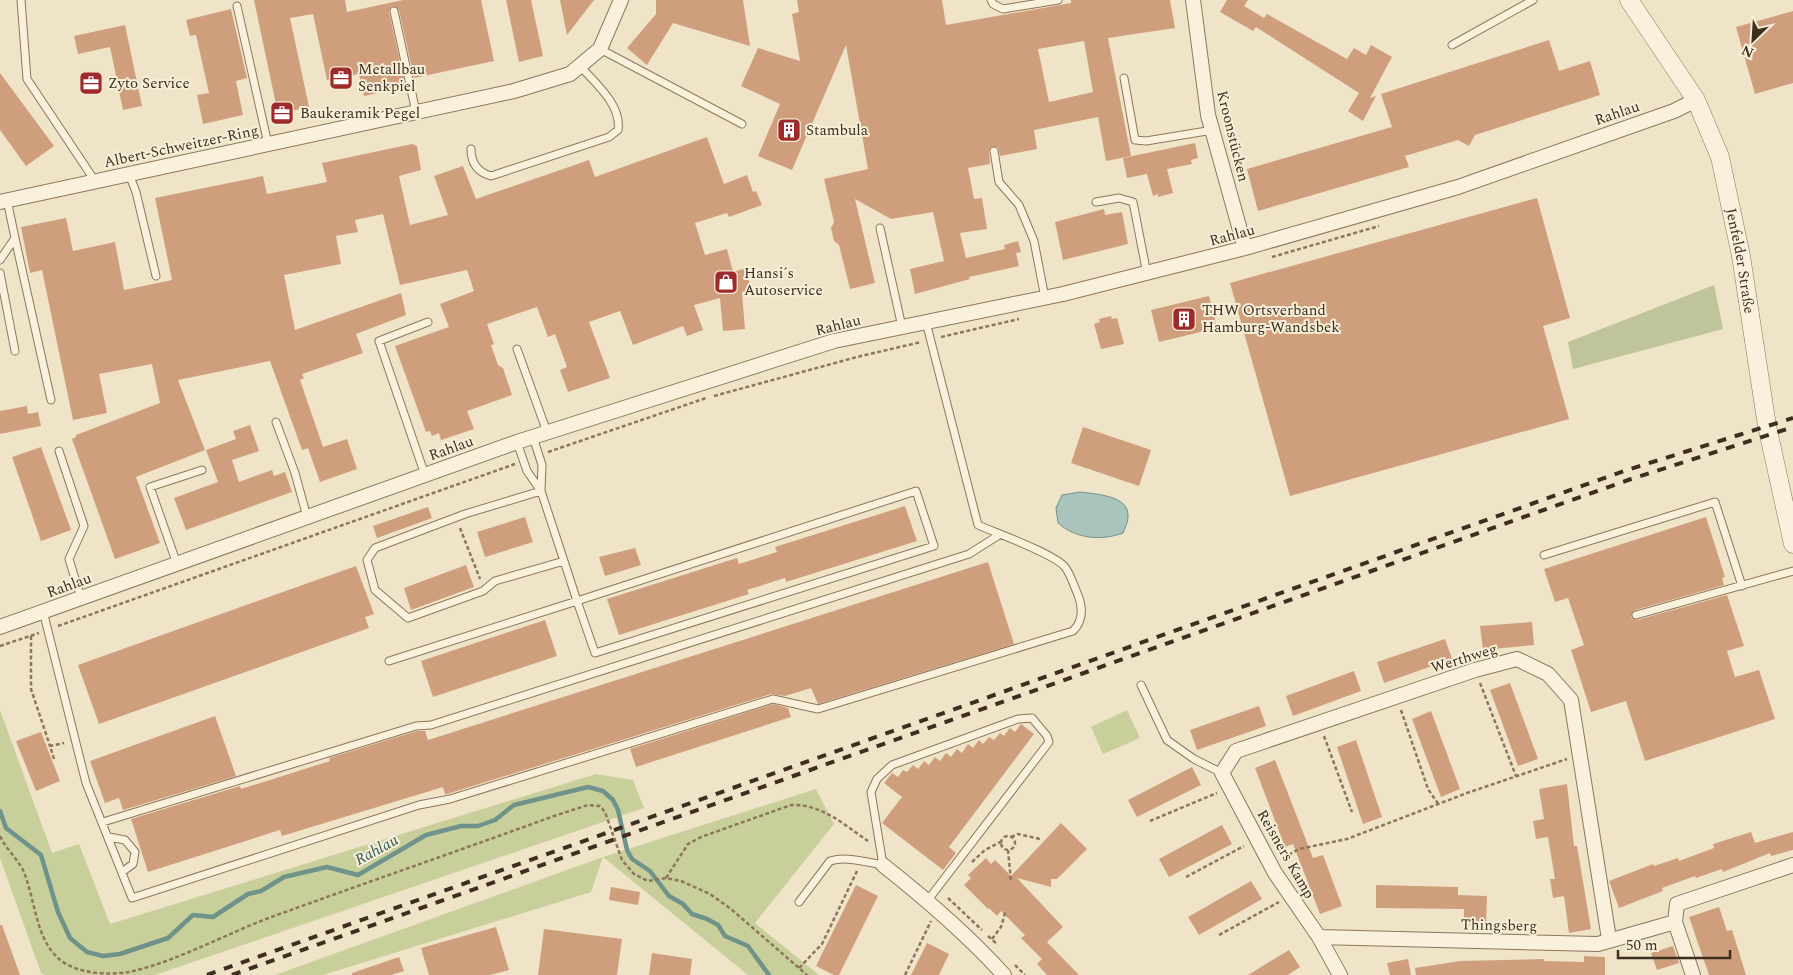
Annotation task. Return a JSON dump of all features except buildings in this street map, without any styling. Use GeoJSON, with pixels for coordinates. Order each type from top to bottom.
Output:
{"type":"FeatureCollection","features":[{"type":"Feature","properties":{"kind":"street","name":"Albert-Schweitzer-Ring"},"geometry":{"type":"LineString","coordinates":[[3,201],[514,91],[570,74],[600,49],[621,0]]}},
{"type":"Feature","properties":{"kind":"street","name":"Kroonstücken"},"geometry":{"type":"LineString","coordinates":[[1193,0],[1208,115],[1245,248]]}},
{"type":"Feature","properties":{"kind":"street","name":"Jenfelder Straße"},"geometry":{"type":"LineString","coordinates":[[1629,0],[1696,100],[1714,137],[1730,196],[1767,426],[1793,544]]}},
{"type":"Feature","properties":{"kind":"street","name":"Rahlau"},"geometry":{"type":"LineString","coordinates":[[0,627],[517,442],[834,341],[1045,298],[1245,248],[1458,187],[1674,111],[1696,100]]}},
{"type":"Feature","properties":{"kind":"street","name":"Werthweg"},"geometry":{"type":"LineString","coordinates":[[1222,773],[1236,751],[1475,670],[1516,659],[1548,674],[1571,700],[1609,940]]}},
{"type":"Feature","properties":{"kind":"street","name":"Reisners Kamp"},"geometry":{"type":"LineString","coordinates":[[1222,773],[1270,864],[1340,975]]}},
{"type":"Feature","properties":{"kind":"street"},"geometry":{"type":"LineString","coordinates":[[882,865],[963,932],[1004,975]]}},
{"type":"Feature","properties":{"kind":"street"},"geometry":{"type":"LineString","coordinates":[[1693,975],[1675,922],[1677,904],[1793,865]]}},
{"type":"Feature","properties":{"kind":"street","name":"Thingsberg"},"geometry":{"type":"LineString","coordinates":[[1318,938],[1598,944],[1675,922]]}},
{"type":"Feature","properties":{"kind":"lane"},"geometry":{"type":"LineString","coordinates":[[21,0],[27,80],[96,181]]}},
{"type":"Feature","properties":{"kind":"lane"},"geometry":{"type":"LineString","coordinates":[[992,0],[993,4],[1003,9],[1058,0]]}},
{"type":"Feature","properties":{"kind":"lane"},"geometry":{"type":"LineString","coordinates":[[1452,45],[1533,0]]}},
{"type":"Feature","properties":{"kind":"lane"},"geometry":{"type":"LineString","coordinates":[[238,6],[268,144]]}},
{"type":"Feature","properties":{"kind":"lane"},"geometry":{"type":"LineString","coordinates":[[394,11],[416,112]]}},
{"type":"Feature","properties":{"kind":"lane"},"geometry":{"type":"LineString","coordinates":[[600,49],[742,124]]}},
{"type":"Feature","properties":{"kind":"lane"},"geometry":{"type":"LineString","coordinates":[[470,149],[471,156],[478,169],[491,176],[609,137],[618,130],[620,120],[608,97],[580,66]]}},
{"type":"Feature","properties":{"kind":"lane"},"geometry":{"type":"LineString","coordinates":[[1124,78],[1135,140],[1146,141],[1213,130]]}},
{"type":"Feature","properties":{"kind":"lane"},"geometry":{"type":"LineString","coordinates":[[994,151],[999,182],[1020,205],[1034,241],[1045,298]]}},
{"type":"Feature","properties":{"kind":"lane"},"geometry":{"type":"LineString","coordinates":[[129,174],[136,192],[156,276]]}},
{"type":"Feature","properties":{"kind":"lane"},"geometry":{"type":"LineString","coordinates":[[1096,202],[1119,198],[1133,202],[1147,274]]}},
{"type":"Feature","properties":{"kind":"lane"},"geometry":{"type":"LineString","coordinates":[[3,201],[15,238],[51,400]]}},
{"type":"Feature","properties":{"kind":"lane"},"geometry":{"type":"LineString","coordinates":[[880,228],[902,327]]}},
{"type":"Feature","properties":{"kind":"lane"},"geometry":{"type":"LineString","coordinates":[[0,260],[15,238]]}},
{"type":"Feature","properties":{"kind":"lane"},"geometry":{"type":"LineString","coordinates":[[0,273],[16,351]]}},
{"type":"Feature","properties":{"kind":"lane"},"geometry":{"type":"LineString","coordinates":[[425,475],[379,341],[428,322]]}},
{"type":"Feature","properties":{"kind":"lane"},"geometry":{"type":"LineString","coordinates":[[43,611],[86,782],[132,898],[419,805],[450,799],[773,699],[818,709],[1074,631],[1082,614],[1080,601],[1065,566],[1051,557],[978,525],[926,322]]}},
{"type":"Feature","properties":{"kind":"lane"},"geometry":{"type":"LineString","coordinates":[[517,349],[547,432]]}},
{"type":"Feature","properties":{"kind":"lane"},"geometry":{"type":"LineString","coordinates":[[276,422],[295,473],[307,517]]}},
{"type":"Feature","properties":{"kind":"lane"},"geometry":{"type":"LineString","coordinates":[[533,437],[542,465],[541,491]]}},
{"type":"Feature","properties":{"kind":"lane"},"geometry":{"type":"LineString","coordinates":[[389,661],[578,601],[916,491],[934,546],[595,654],[578,601],[541,491],[524,461],[517,442]]}},
{"type":"Feature","properties":{"kind":"lane"},"geometry":{"type":"LineString","coordinates":[[60,451],[84,526],[69,559],[81,598]]}},
{"type":"Feature","properties":{"kind":"lane"},"geometry":{"type":"LineString","coordinates":[[177,564],[150,487],[202,470]]}},
{"type":"Feature","properties":{"kind":"lane"},"geometry":{"type":"LineString","coordinates":[[541,491],[456,517],[375,548],[367,560],[369,573],[375,590],[408,618],[483,591],[495,581],[564,561]]}},
{"type":"Feature","properties":{"kind":"lane"},"geometry":{"type":"LineString","coordinates":[[1544,555],[1715,502],[1742,586]]}},
{"type":"Feature","properties":{"kind":"lane"},"geometry":{"type":"LineString","coordinates":[[103,822],[327,752],[416,726],[431,725],[969,554],[999,535]]}},
{"type":"Feature","properties":{"kind":"lane"},"geometry":{"type":"LineString","coordinates":[[1636,615],[1793,571]]}},
{"type":"Feature","properties":{"kind":"lane"},"geometry":{"type":"LineString","coordinates":[[1141,685],[1167,740],[1194,759],[1222,773]]}},
{"type":"Feature","properties":{"kind":"lane"},"geometry":{"type":"LineString","coordinates":[[799,902],[830,861],[838,859],[859,860],[882,865],[871,792],[877,779],[892,765],[1018,719],[1032,718],[1047,736],[1049,742],[932,905]]}},
{"type":"Feature","properties":{"kind":"lane"},"geometry":{"type":"LineString","coordinates":[[109,838],[125,840],[135,852],[133,864],[122,872]]}},
{"type":"Feature","properties":{"kind":"path"},"geometry":{"type":"LineString","coordinates":[[1265,258],[1384,225]]}},
{"type":"Feature","properties":{"kind":"path"},"geometry":{"type":"LineString","coordinates":[[540,455],[711,397],[857,357],[1022,319]]}},
{"type":"Feature","properties":{"kind":"path"},"geometry":{"type":"LineString","coordinates":[[0,646],[524,461]]}},
{"type":"Feature","properties":{"kind":"path"},"geometry":{"type":"LineString","coordinates":[[456,517],[479,575],[483,591]]}},
{"type":"Feature","properties":{"kind":"path"},"geometry":{"type":"LineString","coordinates":[[31,636],[31,689],[54,759]]}},
{"type":"Feature","properties":{"kind":"path"},"geometry":{"type":"LineString","coordinates":[[1475,670],[1516,776]]}},
{"type":"Feature","properties":{"kind":"path"},"geometry":{"type":"LineString","coordinates":[[1396,696],[1428,789],[1439,805]]}},
{"type":"Feature","properties":{"kind":"path"},"geometry":{"type":"LineString","coordinates":[[1319,724],[1352,812]]}},
{"type":"Feature","properties":{"kind":"path"},"geometry":{"type":"LineString","coordinates":[[50,746],[64,744]]}},
{"type":"Feature","properties":{"kind":"path"},"geometry":{"type":"LineString","coordinates":[[1270,864],[1299,849],[1347,839],[1516,776],[1581,755]]}},
{"type":"Feature","properties":{"kind":"path"},"geometry":{"type":"LineString","coordinates":[[1150,822],[1230,788]]}},
{"type":"Feature","properties":{"kind":"path"},"geometry":{"type":"LineString","coordinates":[[0,836],[4,846],[17,859],[24,872],[41,928],[56,954],[65,963],[77,969],[112,974],[150,966],[266,919],[588,805],[596,805],[603,809],[622,860],[634,874],[648,881],[666,878],[697,886],[731,909],[808,975]]}},
{"type":"Feature","properties":{"kind":"path"},"geometry":{"type":"LineString","coordinates":[[666,878],[677,865],[688,844],[790,805],[804,805],[825,811],[880,849]]}},
{"type":"Feature","properties":{"kind":"path"},"geometry":{"type":"LineString","coordinates":[[1008,850],[1003,847],[1002,841],[1006,836],[1011,837],[1018,834],[1040,840]]}},
{"type":"Feature","properties":{"kind":"path"},"geometry":{"type":"LineString","coordinates":[[1008,850],[1015,844],[1011,837]]}},
{"type":"Feature","properties":{"kind":"path"},"geometry":{"type":"LineString","coordinates":[[1186,877],[1257,840]]}},
{"type":"Feature","properties":{"kind":"path"},"geometry":{"type":"LineString","coordinates":[[1008,850],[1011,881]]}},
{"type":"Feature","properties":{"kind":"path"},"geometry":{"type":"LineString","coordinates":[[799,968],[822,944],[858,870],[859,860]]}},
{"type":"Feature","properties":{"kind":"path"},"geometry":{"type":"LineString","coordinates":[[1219,935],[1290,896]]}},
{"type":"Feature","properties":{"kind":"path"},"geometry":{"type":"LineString","coordinates":[[905,975],[932,905]]}},
{"type":"Feature","properties":{"kind":"path"},"geometry":{"type":"LineString","coordinates":[[992,939],[1001,927],[1006,910]]}},
{"type":"Feature","properties":{"kind":"green space"},"geometry":{"type":"Polygon","coordinates":[[[1714,285],[1723,329],[1573,369],[1568,342],[1714,285]]]}},
{"type":"Feature","properties":{"kind":"green space"},"geometry":{"type":"Polygon","coordinates":[[[0,710],[52,853],[79,844],[110,924],[596,774],[633,780],[644,808],[155,975],[45,975],[41,973],[0,858],[0,710]]]}},
{"type":"Feature","properties":{"kind":"green space"},"geometry":{"type":"Polygon","coordinates":[[[1127,710],[1140,738],[1103,754],[1091,727],[1127,710]]]}},
{"type":"Feature","properties":{"kind":"green space"},"geometry":{"type":"Polygon","coordinates":[[[816,789],[834,824],[755,923],[819,975],[748,975],[603,857],[816,789]]]}},
{"type":"Feature","properties":{"kind":"green space"},"geometry":{"type":"Polygon","coordinates":[[[603,857],[591,892],[323,975],[275,975],[603,857]]]}},
{"type":"Feature","properties":{"kind":"water"},"geometry":{"type":"Polygon","coordinates":[[[1080,492],[1110,497],[1123,504],[1127,510],[1128,517],[1123,533],[1098,538],[1089,537],[1073,532],[1058,523],[1056,508],[1062,495],[1080,492]]]}},
{"type":"Feature","properties":{"kind":"waterway","name":"Rahlau"},"geometry":{"type":"LineString","coordinates":[[0,811],[6,828],[41,855],[58,912],[70,938],[87,952],[103,956],[120,954],[168,938],[193,915],[213,917],[248,894],[261,891],[284,877],[327,867],[358,875],[426,835],[461,826],[478,826],[495,820],[514,805],[588,787],[603,791],[613,800],[618,810],[627,850],[632,859],[650,871],[669,896],[683,904],[692,914],[718,925],[725,936],[748,946],[769,975]]}},
{"type":"Feature","properties":{"kind":"railway"},"geometry":{"type":"LineString","coordinates":[[207,975],[1624,471],[1793,418]]}},
{"type":"Feature","properties":{"kind":"railway"},"geometry":{"type":"LineString","coordinates":[[232,975],[1631,479],[1793,427]]}},
{"type":"Feature","properties":{"kind":"place","name":"Metallbau Senkpiel"},"geometry":{"type":"Point","coordinates":[341,78]}},
{"type":"Feature","properties":{"kind":"place","name":"Zyto Service"},"geometry":{"type":"Point","coordinates":[91,83]}},
{"type":"Feature","properties":{"kind":"place","name":"Baukeramik Pegel"},"geometry":{"type":"Point","coordinates":[282,113]}},
{"type":"Feature","properties":{"kind":"place","name":"Stambula"},"geometry":{"type":"Point","coordinates":[789,130]}},
{"type":"Feature","properties":{"kind":"place","name":"Hansi´s Autoservice"},"geometry":{"type":"Point","coordinates":[726,282]}},
{"type":"Feature","properties":{"kind":"place","name":"THW Ortsverband Hamburg-Wandsbek"},"geometry":{"type":"Point","coordinates":[1184,319]}}]}
